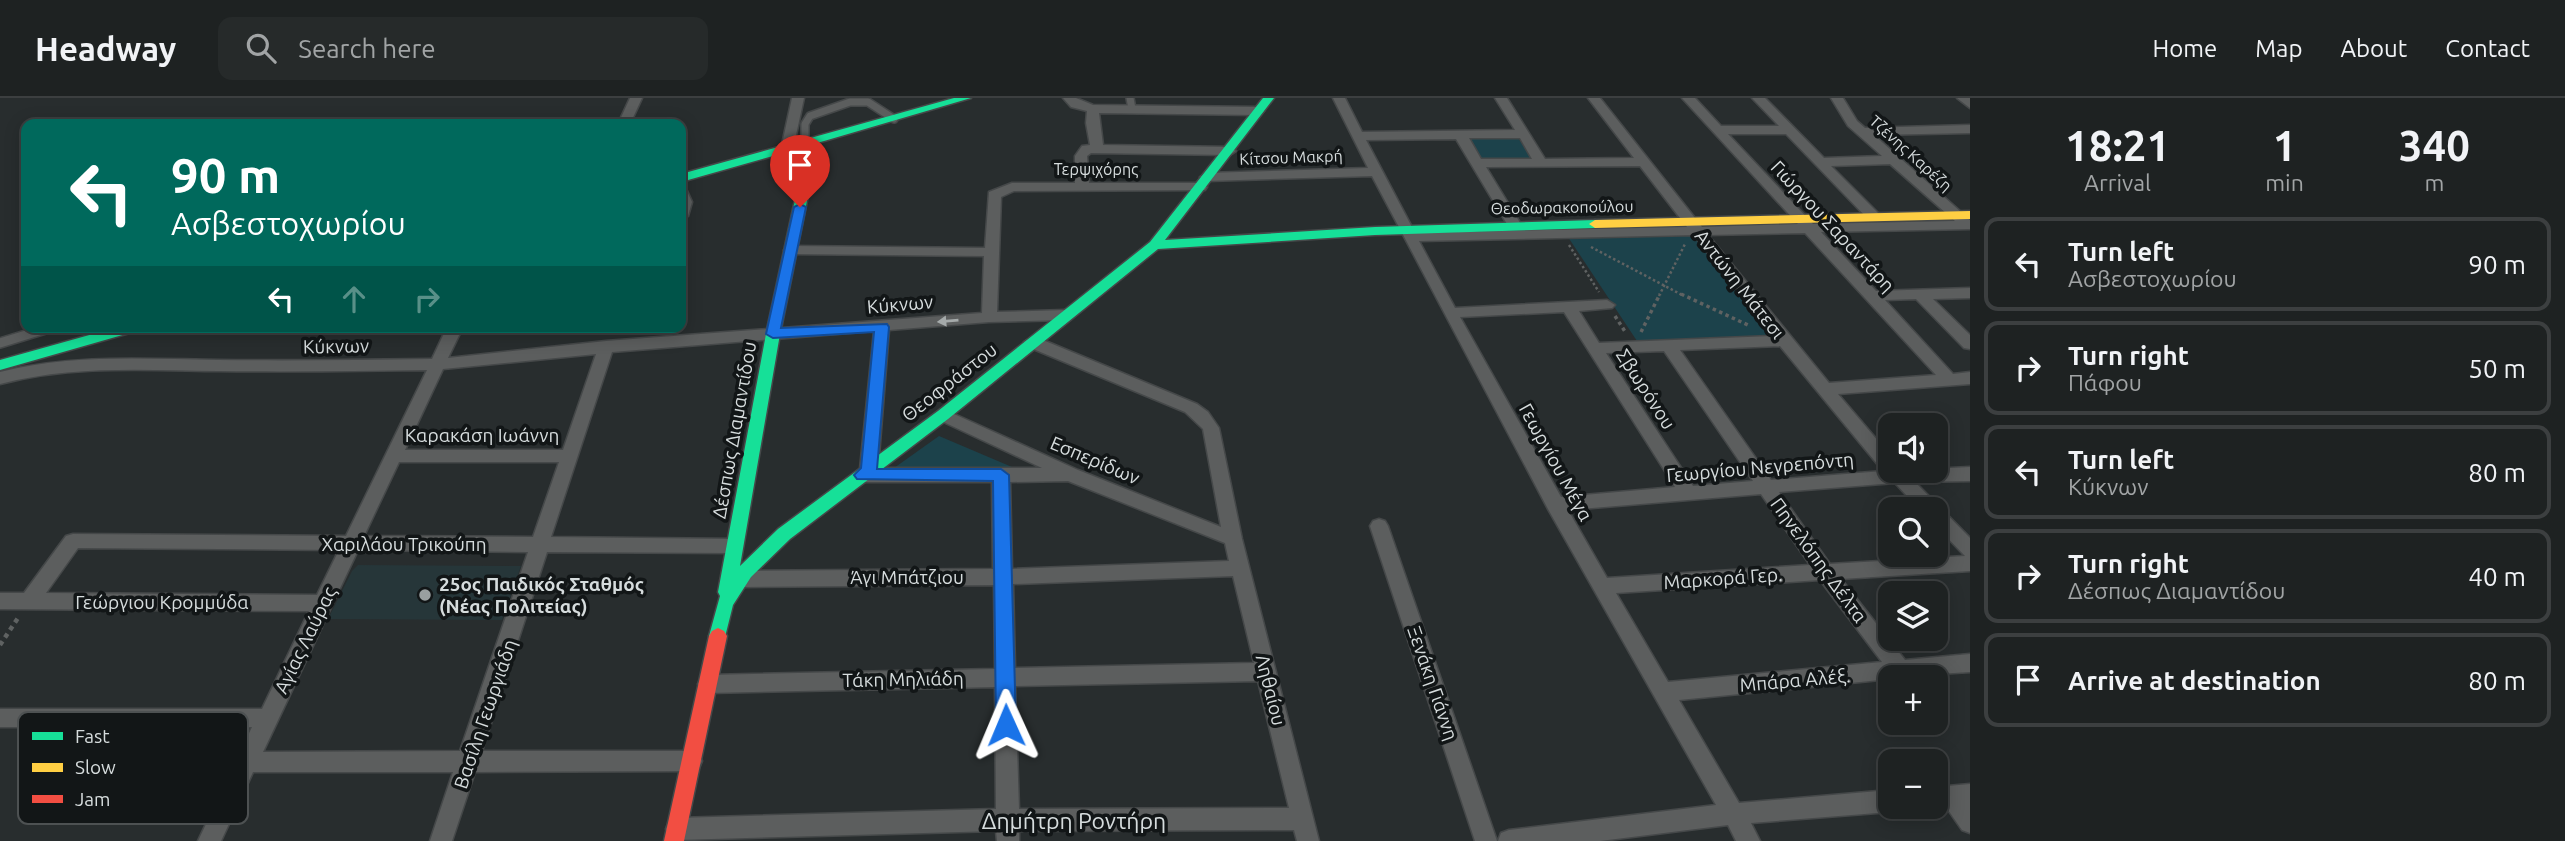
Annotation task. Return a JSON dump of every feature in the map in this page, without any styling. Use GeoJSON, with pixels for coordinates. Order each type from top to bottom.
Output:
{"type":"FeatureCollection","features":[{"type":"Feature","properties":{"kind":"main road"},"geometry":{"type":"LineString","coordinates":[[686,177],[966,98]]}},
{"type":"Feature","properties":{"kind":"main road","name":"Θεοφράστου"},"geometry":{"type":"LineString","coordinates":[[675,835],[725,603],[754,561],[783,534],[943,415],[1155,245],[1269,98]]}},
{"type":"Feature","properties":{"kind":"main road","name":"Δέσπως Διαμαντίδου"},"geometry":{"type":"LineString","coordinates":[[725,603],[773,334],[804,186],[781,150]]}},
{"type":"Feature","properties":{"kind":"main road","name":"Θεοδωρακοπούλου"},"geometry":{"type":"LineString","coordinates":[[1155,245],[1270,235],[1407,233],[1515,226],[1694,226],[1805,223],[1874,217],[1966,222]]}},
{"type":"Feature","properties":{"kind":"main road"},"geometry":{"type":"LineString","coordinates":[[0,365],[38,361],[118,333]]}},
{"type":"Feature","properties":{"kind":"street"},"geometry":{"type":"LineString","coordinates":[[626,119],[636,98]]}},
{"type":"Feature","properties":{"kind":"street"},"geometry":{"type":"LineString","coordinates":[[781,150],[798,98]]}},
{"type":"Feature","properties":{"kind":"street"},"geometry":{"type":"LineString","coordinates":[[1069,98],[1075,104],[1093,109],[1131,104],[1258,111]]}},
{"type":"Feature","properties":{"kind":"street","name":"Γεωργίου Μέγα"},"geometry":{"type":"LineString","coordinates":[[1339,98],[1407,233],[1554,504],[1749,841]]}},
{"type":"Feature","properties":{"kind":"street"},"geometry":{"type":"LineString","coordinates":[[1501,98],[1541,162]]}},
{"type":"Feature","properties":{"kind":"street","name":"Αντώνη Μάτεσι"},"geometry":{"type":"LineString","coordinates":[[1594,98],[1784,341],[1878,452]]}},
{"type":"Feature","properties":{"kind":"street","name":"Γιώργου Σαραντάρη"},"geometry":{"type":"LineString","coordinates":[[1688,98],[1950,380]]}},
{"type":"Feature","properties":{"kind":"street"},"geometry":{"type":"LineString","coordinates":[[1758,98],[1874,217]]}},
{"type":"Feature","properties":{"kind":"street","name":"Τζένης Καρέζη"},"geometry":{"type":"LineString","coordinates":[[1836,98],[1851,122],[1861,132],[1966,222]]}},
{"type":"Feature","properties":{"kind":"street"},"geometry":{"type":"LineString","coordinates":[[1962,98],[1970,104]]}},
{"type":"Feature","properties":{"kind":"street"},"geometry":{"type":"LineString","coordinates":[[1093,109],[1092,123],[1097,147]]}},
{"type":"Feature","properties":{"kind":"street"},"geometry":{"type":"LineString","coordinates":[[1718,130],[1789,130]]}},
{"type":"Feature","properties":{"kind":"street"},"geometry":{"type":"LineString","coordinates":[[1861,132],[1967,131]]}},
{"type":"Feature","properties":{"kind":"street"},"geometry":{"type":"LineString","coordinates":[[1460,134],[1515,226]]}},
{"type":"Feature","properties":{"kind":"street"},"geometry":{"type":"LineString","coordinates":[[1357,136],[1523,134]]}},
{"type":"Feature","properties":{"kind":"street"},"geometry":{"type":"LineString","coordinates":[[1082,186],[1082,152],[1097,147],[1230,151]]}},
{"type":"Feature","properties":{"kind":"street"},"geometry":{"type":"LineString","coordinates":[[1820,162],[1892,160]]}},
{"type":"Feature","properties":{"kind":"street"},"geometry":{"type":"LineString","coordinates":[[1477,163],[1643,162]]}},
{"type":"Feature","properties":{"kind":"street","name":"Κίτσου Μακρή"},"geometry":{"type":"LineString","coordinates":[[1204,182],[1376,172]]}},
{"type":"Feature","properties":{"kind":"street","name":"Τερψιχόρης"},"geometry":{"type":"LineString","coordinates":[[990,252],[994,194],[1012,187],[1204,182]]}},
{"type":"Feature","properties":{"kind":"street"},"geometry":{"type":"LineString","coordinates":[[1805,223],[1966,222]]}},
{"type":"Feature","properties":{"kind":"street"},"geometry":{"type":"LineString","coordinates":[[1407,233],[1561,233],[1694,226]]}},
{"type":"Feature","properties":{"kind":"street"},"geometry":{"type":"LineString","coordinates":[[791,250],[990,252],[989,317]]}},
{"type":"Feature","properties":{"kind":"street"},"geometry":{"type":"LineString","coordinates":[[1872,296],[1970,293]]}},
{"type":"Feature","properties":{"kind":"street"},"geometry":{"type":"LineString","coordinates":[[1920,295],[1970,345]]}},
{"type":"Feature","properties":{"kind":"street"},"geometry":{"type":"LineString","coordinates":[[1450,313],[1607,305]]}},
{"type":"Feature","properties":{"kind":"street","name":"Σβωρόνου"},"geometry":{"type":"LineString","coordinates":[[1568,306],[1689,494]]}},
{"type":"Feature","properties":{"kind":"street","name":"Κύκνων"},"geometry":{"type":"LineString","coordinates":[[0,378],[38,361],[292,368],[438,364],[606,346],[989,317],[1066,315]]}},
{"type":"Feature","properties":{"kind":"street"},"geometry":{"type":"LineString","coordinates":[[882,327],[866,473],[1072,475]]}},
{"type":"Feature","properties":{"kind":"street","name":"Αγίας Λαύρας"},"geometry":{"type":"LineString","coordinates":[[248,758],[452,333]]}},
{"type":"Feature","properties":{"kind":"street"},"geometry":{"type":"LineString","coordinates":[[639,344],[642,333]]}},
{"type":"Feature","properties":{"kind":"street"},"geometry":{"type":"LineString","coordinates":[[1595,348],[1784,341]]}},
{"type":"Feature","properties":{"kind":"street","name":"Ληθαίου"},"geometry":{"type":"LineString","coordinates":[[1032,342],[1191,408],[1202,415],[1211,428],[1233,539],[1306,830]]}},
{"type":"Feature","properties":{"kind":"street","name":"Πηνελόπης Δέλτα"},"geometry":{"type":"LineString","coordinates":[[1668,345],[1824,571],[1896,665]]}},
{"type":"Feature","properties":{"kind":"street","name":"Βασίλη Γεωργιάδη"},"geometry":{"type":"LineString","coordinates":[[441,841],[469,764],[606,346]]}},
{"type":"Feature","properties":{"kind":"street"},"geometry":{"type":"LineString","coordinates":[[1825,389],[1970,378]]}},
{"type":"Feature","properties":{"kind":"street","name":"Εσπερίδων"},"geometry":{"type":"LineString","coordinates":[[943,415],[1072,475],[1233,539]]}},
{"type":"Feature","properties":{"kind":"street","name":"Καρακάση Ιωάννη"},"geometry":{"type":"LineString","coordinates":[[394,456],[571,456]]}},
{"type":"Feature","properties":{"kind":"street","name":"Γεωργίου Νεγρεπόντη"},"geometry":{"type":"LineString","coordinates":[[1554,504],[1767,488],[1878,473]]}},
{"type":"Feature","properties":{"kind":"street","name":"Γεωργίου Νεγρεπόντη"},"geometry":{"type":"LineString","coordinates":[[1948,473],[1970,474]]}},
{"type":"Feature","properties":{"kind":"street"},"geometry":{"type":"LineString","coordinates":[[1001,475],[1008,831]]}},
{"type":"Feature","properties":{"kind":"street","name":"Αντώνη Μάτεσι"},"geometry":{"type":"LineString","coordinates":[[1905,483],[1919,497]]}},
{"type":"Feature","properties":{"kind":"street","name":"Ξενάκη Γιάννη"},"geometry":{"type":"LineString","coordinates":[[1379,526],[1486,841]]}},
{"type":"Feature","properties":{"kind":"street"},"geometry":{"type":"LineString","coordinates":[[1948,527],[1970,550]]}},
{"type":"Feature","properties":{"kind":"street","name":"Χαριλάου Τρικούπη"},"geometry":{"type":"LineString","coordinates":[[29,601],[73,541],[734,546]]}},
{"type":"Feature","properties":{"kind":"street","name":"Μαρκορά Γερ."},"geometry":{"type":"LineString","coordinates":[[1602,586],[1970,563]]}},
{"type":"Feature","properties":{"kind":"street","name":"Άγι Μπάτζιου"},"geometry":{"type":"LineString","coordinates":[[741,579],[1003,577],[1241,568]]}},
{"type":"Feature","properties":{"kind":"street","name":"Γεώργιου Κρομμύδα"},"geometry":{"type":"LineString","coordinates":[[0,601],[323,603]]}},
{"type":"Feature","properties":{"kind":"street","name":"Μπάρα Αλέξ."},"geometry":{"type":"LineString","coordinates":[[1948,665],[1970,663]]}},
{"type":"Feature","properties":{"kind":"street","name":"Τάκη Μηλιάδη"},"geometry":{"type":"LineString","coordinates":[[708,684],[1267,672]]}},
{"type":"Feature","properties":{"kind":"street","name":"Μπάρα Αλέξ."},"geometry":{"type":"LineString","coordinates":[[1662,692],[1878,672]]}},
{"type":"Feature","properties":{"kind":"street"},"geometry":{"type":"LineString","coordinates":[[0,718],[18,718]]}},
{"type":"Feature","properties":{"kind":"street"},"geometry":{"type":"LineString","coordinates":[[248,718],[268,718]]}},
{"type":"Feature","properties":{"kind":"street"},"geometry":{"type":"LineString","coordinates":[[248,762],[469,764],[691,761]]}},
{"type":"Feature","properties":{"kind":"street"},"geometry":{"type":"LineString","coordinates":[[1952,796],[1970,822]]}},
{"type":"Feature","properties":{"kind":"street"},"geometry":{"type":"LineString","coordinates":[[1509,841],[1733,814],[1878,802]]}},
{"type":"Feature","properties":{"kind":"street","name":"Αγίας Λαύρας"},"geometry":{"type":"LineString","coordinates":[[209,841],[217,824]]}},
{"type":"Feature","properties":{"kind":"street","name":"Δημήτρη Ροντήρη"},"geometry":{"type":"LineString","coordinates":[[675,835],[1306,830]]}},
{"type":"Feature","properties":{"kind":"lane"},"geometry":{"type":"LineString","coordinates":[[806,144],[805,124],[810,116],[850,102],[868,102],[894,119]]}},
{"type":"Feature","properties":{"kind":"lane"},"geometry":{"type":"LineString","coordinates":[[0,343],[32,333]]}},
{"type":"Feature","properties":{"kind":"path"},"geometry":{"type":"LineString","coordinates":[[1635,346],[1694,226]]}},
{"type":"Feature","properties":{"kind":"path"},"geometry":{"type":"LineString","coordinates":[[1561,233],[1635,346]]}},
{"type":"Feature","properties":{"kind":"path"},"geometry":{"type":"LineString","coordinates":[[1591,247],[1663,286],[1784,341]]}},
{"type":"Feature","properties":{"kind":"path"},"geometry":{"type":"LineString","coordinates":[[0,645],[29,601]]}},
{"type":"Feature","properties":{"kind":"shaded area"},"geometry":{"type":"Polygon","coordinates":[[[1518,138],[1533,160],[1480,161],[1467,139],[1518,138]]]}},
{"type":"Feature","properties":{"kind":"shaded area"},"geometry":{"type":"Polygon","coordinates":[[[1691,232],[1774,337],[1637,341],[1566,234],[1691,232]]]}},
{"type":"Feature","properties":{"kind":"shaded area"},"geometry":{"type":"Polygon","coordinates":[[[939,436],[1012,467],[1014,470],[887,473],[939,436]]]}},
{"type":"Feature","properties":{"kind":"shaded area","name":"25ος Παιδικός Σταθμός (Νέας Πολιτείας)"},"geometry":{"type":"Polygon","coordinates":[[[358,565],[521,566],[502,620],[328,619],[352,571],[358,565]]]}},
{"type":"Feature","properties":{"kind":"traffic: fast"},"geometry":{"type":"LineString","coordinates":[[686,177],[966,98]]}},
{"type":"Feature","properties":{"kind":"traffic: fast"},"geometry":{"type":"LineString","coordinates":[[718,636],[725,603],[745,572],[784,534],[943,415],[1155,245],[1269,98]]}},
{"type":"Feature","properties":{"kind":"traffic: fast"},"geometry":{"type":"LineString","coordinates":[[727,592],[773,334],[804,186],[803,181],[776,152]]}},
{"type":"Feature","properties":{"kind":"traffic: fast"},"geometry":{"type":"LineString","coordinates":[[1155,245],[1375,231],[1595,224]]}},
{"type":"Feature","properties":{"kind":"traffic: fast"},"geometry":{"type":"LineString","coordinates":[[0,365],[114,333]]}},
{"type":"Feature","properties":{"kind":"traffic: slow"},"geometry":{"type":"LineString","coordinates":[[1595,224],[1970,215]]}},
{"type":"Feature","properties":{"kind":"traffic: jam"},"geometry":{"type":"LineString","coordinates":[[674,841],[718,636]]}},
{"type":"Feature","properties":{"kind":"place","name":"25ος Παιδικός Σταθμός (Νέας Πολιτείας)"},"geometry":{"type":"Point","coordinates":[425,595]}},
{"type":"Feature","properties":{"kind":"route"},"geometry":{"type":"LineString","coordinates":[[800,207],[773,334],[882,327],[869,471],[862,475],[1001,475],[1006,725]]}}]}
